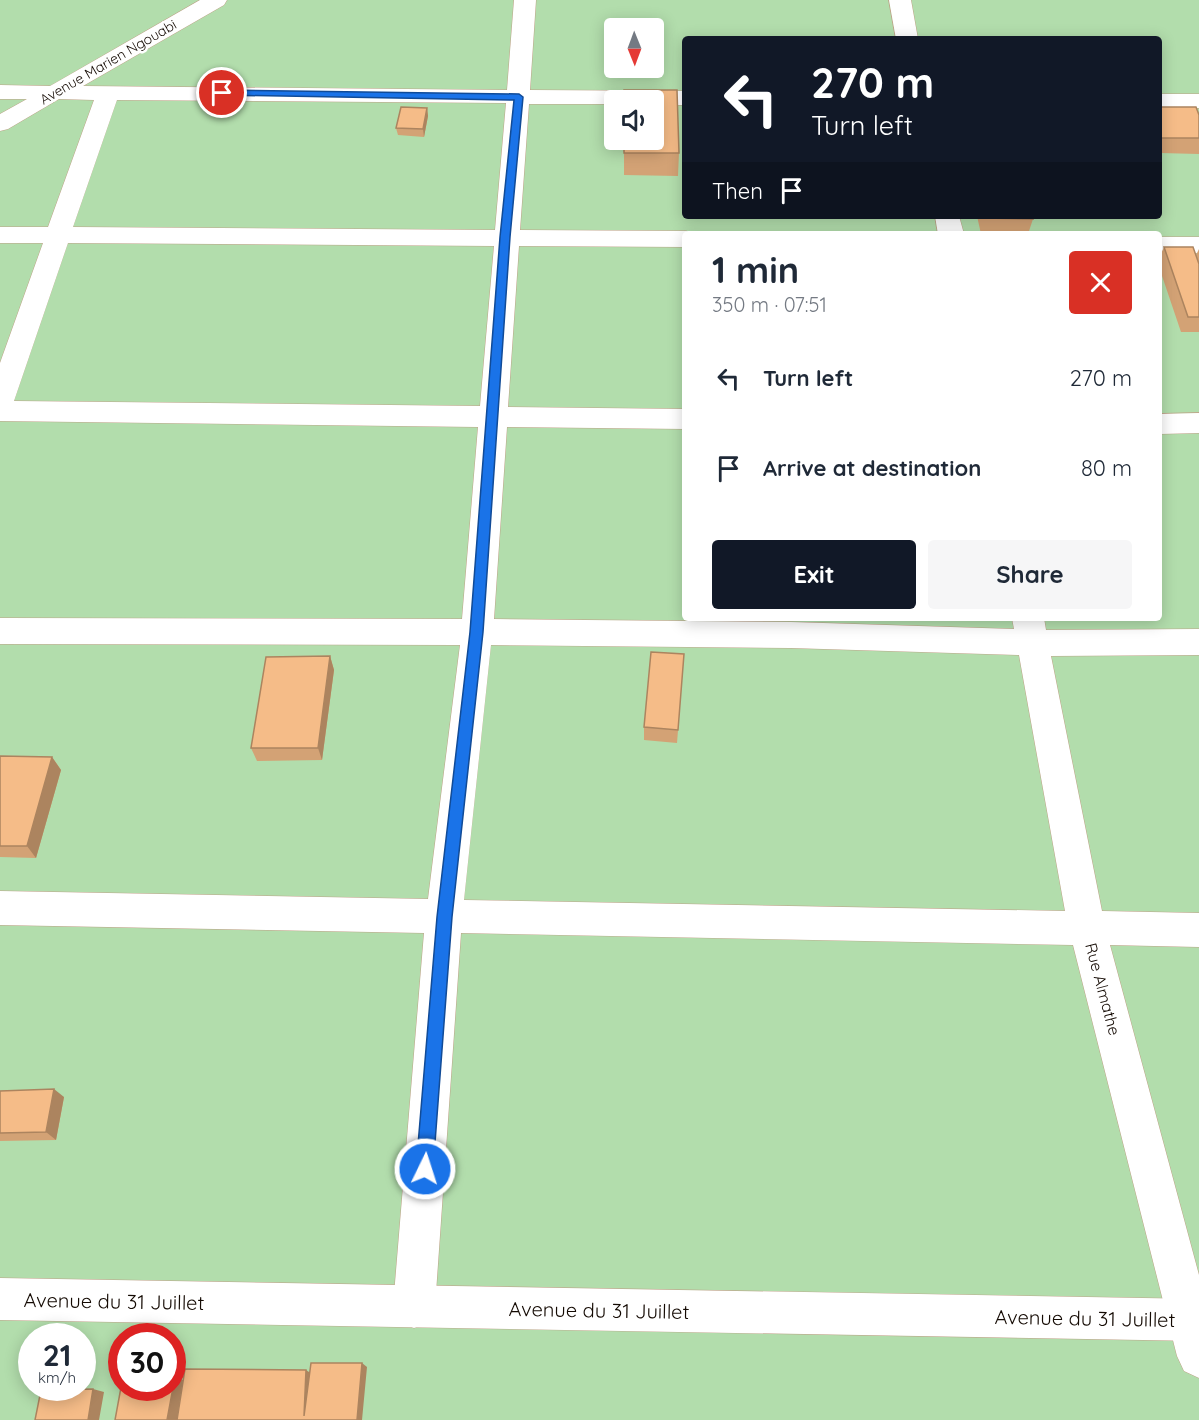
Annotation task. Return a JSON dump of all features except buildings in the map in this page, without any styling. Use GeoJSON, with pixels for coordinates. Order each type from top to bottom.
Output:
{"type":"FeatureCollection","features":[{"type":"Feature","properties":{"kind":"street","name":"Avenue Marien Ngouabi"},"geometry":{"type":"LineString","coordinates":[[0,124],[216,0]]}},
{"type":"Feature","properties":{"kind":"street"},"geometry":{"type":"LineString","coordinates":[[414,1307],[444,917],[477,632],[505,237],[519,97],[525,0]]}},
{"type":"Feature","properties":{"kind":"street"},"geometry":{"type":"LineString","coordinates":[[900,0],[906,36]]}},
{"type":"Feature","properties":{"kind":"street"},"geometry":{"type":"LineString","coordinates":[[0,92],[682,98]]}},
{"type":"Feature","properties":{"kind":"street"},"geometry":{"type":"LineString","coordinates":[[0,402],[108,92]]}},
{"type":"Feature","properties":{"kind":"street"},"geometry":{"type":"LineString","coordinates":[[1162,101],[1199,101]]}},
{"type":"Feature","properties":{"kind":"street"},"geometry":{"type":"LineString","coordinates":[[0,235],[682,239]]}},
{"type":"Feature","properties":{"kind":"street"},"geometry":{"type":"LineString","coordinates":[[1162,245],[1199,245]]}},
{"type":"Feature","properties":{"kind":"street"},"geometry":{"type":"LineString","coordinates":[[0,411],[682,419]]}},
{"type":"Feature","properties":{"kind":"street"},"geometry":{"type":"LineString","coordinates":[[1162,424],[1199,423]]}},
{"type":"Feature","properties":{"kind":"street"},"geometry":{"type":"LineString","coordinates":[[0,632],[477,632],[791,635],[1031,630],[1199,642]]}},
{"type":"Feature","properties":{"kind":"street","name":"Rue Almathe"},"geometry":{"type":"LineString","coordinates":[[1031,630],[1087,929],[1196,1332]]}},
{"type":"Feature","properties":{"kind":"street"},"geometry":{"type":"LineString","coordinates":[[0,908],[1199,930]]}},
{"type":"Feature","properties":{"kind":"street","name":"Avenue du 31 Juillet"},"geometry":{"type":"LineString","coordinates":[[0,1299],[414,1307],[1196,1332]]}},
{"type":"Feature","properties":{"kind":"green space"},"geometry":{"type":"Polygon","coordinates":[[[0,0],[1199,0],[1199,1420],[0,1420],[0,0]]]}},
{"type":"Feature","properties":{"kind":"route"},"geometry":{"type":"LineString","coordinates":[[222,93],[519,97],[505,237],[477,632],[444,917],[425,1169]]}}]}
